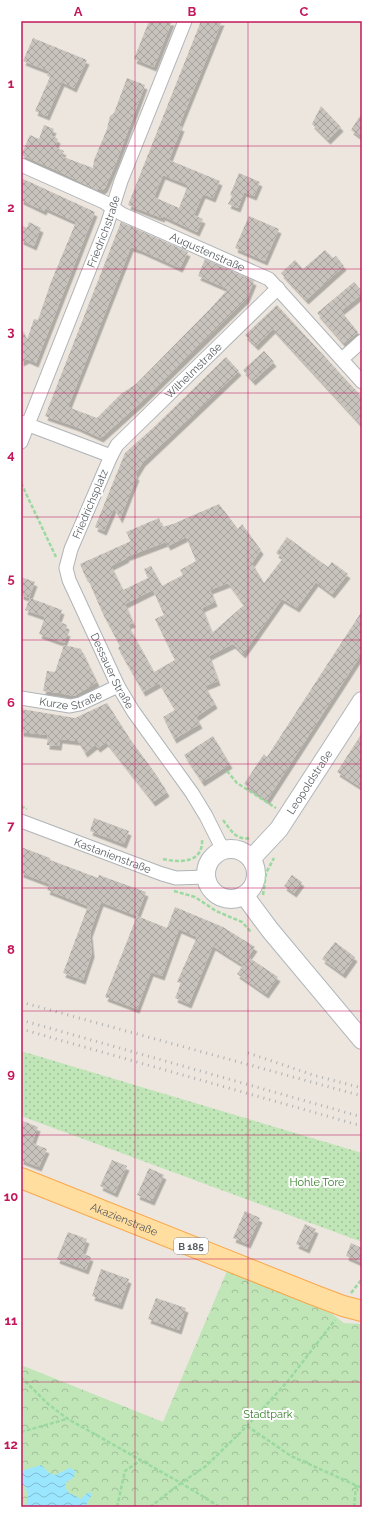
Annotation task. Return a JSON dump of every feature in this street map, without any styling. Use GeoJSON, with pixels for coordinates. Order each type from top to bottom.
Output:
{"type":"FeatureCollection","features":[{"type":"Feature","properties":{"kind":"main road","name":"Leopoldstraße"},"geometry":{"type":"LineString","coordinates":[[251,859],[266,845],[288,816],[362,701]]}},
{"type":"Feature","properties":{"kind":"main road"},"geometry":{"type":"LineString","coordinates":[[222,850],[238,850],[243,852],[251,859],[254,864],[256,876],[252,886],[244,895],[234,898],[223,897],[210,888],[206,877],[207,868],[211,859],[222,850]]}},
{"type":"Feature","properties":{"kind":"main road"},"geometry":{"type":"LineString","coordinates":[[244,895],[270,930],[362,1040]]}},
{"type":"Feature","properties":{"kind":"main road","name":"Akazienstraße"},"geometry":{"type":"LineString","coordinates":[[21,1178],[343,1306],[362,1311]]}},
{"type":"Feature","properties":{"kind":"street","name":"Friedrichstraße"},"geometry":{"type":"LineString","coordinates":[[21,442],[24,424],[107,225],[121,181],[185,21]]}},
{"type":"Feature","properties":{"kind":"street","name":"Augustenstraße"},"geometry":{"type":"LineString","coordinates":[[21,165],[104,202],[122,214],[269,279],[362,382]]}},
{"type":"Feature","properties":{"kind":"street","name":"Wilhelmstraße"},"geometry":{"type":"LineString","coordinates":[[111,456],[117,445],[278,288]]}},
{"type":"Feature","properties":{"kind":"street"},"geometry":{"type":"LineString","coordinates":[[342,359],[362,341]]}},
{"type":"Feature","properties":{"kind":"street","name":"Friedrichsplatz"},"geometry":{"type":"LineString","coordinates":[[24,424],[111,456],[71,549],[66,568]]}},
{"type":"Feature","properties":{"kind":"street","name":"Dessauer Straße"},"geometry":{"type":"LineString","coordinates":[[66,568],[74,593],[118,686],[133,711],[192,793],[206,816],[222,850]]}},
{"type":"Feature","properties":{"kind":"street","name":"Kurze Straße"},"geometry":{"type":"LineString","coordinates":[[21,698],[70,706],[80,704],[118,686]]}},
{"type":"Feature","properties":{"kind":"street","name":"Kastanienstraße"},"geometry":{"type":"LineString","coordinates":[[21,821],[162,874],[176,878],[206,877]]}},
{"type":"Feature","properties":{"kind":"path"},"geometry":{"type":"LineString","coordinates":[[21,483],[55,554],[59,566],[66,568]]}},
{"type":"Feature","properties":{"kind":"path"},"geometry":{"type":"LineString","coordinates":[[227,771],[237,783],[288,816]]}},
{"type":"Feature","properties":{"kind":"path"},"geometry":{"type":"LineString","coordinates":[[21,806],[28,809]]}},
{"type":"Feature","properties":{"kind":"path"},"geometry":{"type":"LineString","coordinates":[[206,816],[217,811],[231,831],[238,837],[244,839],[256,834],[266,845],[276,852],[266,873],[263,895],[265,899]]}},
{"type":"Feature","properties":{"kind":"path"},"geometry":{"type":"LineString","coordinates":[[156,858],[175,862],[191,860],[197,855],[203,844]]}},
{"type":"Feature","properties":{"kind":"path"},"geometry":{"type":"LineString","coordinates":[[173,891],[196,897],[216,911],[242,922],[252,932]]}},
{"type":"Feature","properties":{"kind":"path"},"geometry":{"type":"LineString","coordinates":[[150,1507],[206,1466],[247,1426],[288,1381],[335,1319],[343,1306]]}},
{"type":"Feature","properties":{"kind":"path"},"geometry":{"type":"LineString","coordinates":[[21,1377],[48,1404],[68,1419],[181,1483],[220,1507]]}},
{"type":"Feature","properties":{"kind":"path"},"geometry":{"type":"LineString","coordinates":[[21,1432],[68,1419]]}},
{"type":"Feature","properties":{"kind":"path"},"geometry":{"type":"LineString","coordinates":[[247,1426],[291,1456],[362,1488]]}},
{"type":"Feature","properties":{"kind":"path"},"geometry":{"type":"LineString","coordinates":[[117,1507],[125,1471],[140,1460]]}},
{"type":"Feature","properties":{"kind":"path"},"geometry":{"type":"LineString","coordinates":[[354,1507],[356,1485]]}},
{"type":"Feature","properties":{"kind":"green space","name":"Hohle Tore"},"geometry":{"type":"Polygon","coordinates":[[[21,1051],[362,1153],[362,1242],[21,1116],[21,1051]]]}},
{"type":"Feature","properties":{"kind":"green space","name":"Stadtpark"},"geometry":{"type":"Polygon","coordinates":[[[227,1271],[331,1313],[344,1323],[362,1324],[362,1507],[21,1507],[21,1365],[163,1422],[227,1271]]]}},
{"type":"Feature","properties":{"kind":"water"},"geometry":{"type":"Polygon","coordinates":[[[41,1465],[49,1473],[55,1475],[70,1468],[75,1471],[74,1477],[65,1483],[66,1489],[70,1494],[81,1499],[88,1492],[91,1493],[85,1507],[26,1506],[28,1495],[25,1486],[21,1485],[21,1471],[41,1465]]]}},
{"type":"Feature","properties":{"kind":"building"},"geometry":{"type":"Polygon","coordinates":[[[149,21],[172,21],[154,67],[134,59],[149,21]]]}},
{"type":"Feature","properties":{"kind":"building"},"geometry":{"type":"Polygon","coordinates":[[[201,21],[222,21],[179,126],[182,127],[169,160],[220,181],[213,198],[203,194],[194,215],[203,219],[197,232],[163,216],[162,218],[128,205],[201,21]],[[163,175],[154,197],[179,208],[188,185],[163,175]]]}},
{"type":"Feature","properties":{"kind":"building"},"geometry":{"type":"Polygon","coordinates":[[[33,38],[87,60],[74,88],[62,82],[47,116],[35,111],[50,77],[47,76],[49,71],[23,61],[33,38]]]}},
{"type":"Feature","properties":{"kind":"building"},"geometry":{"type":"Polygon","coordinates":[[[127,78],[145,85],[116,163],[105,188],[102,190],[97,190],[21,155],[30,135],[39,139],[44,125],[54,129],[51,135],[58,139],[55,147],[64,151],[61,156],[93,168],[94,160],[107,129],[110,116],[114,113],[127,78]]]}},
{"type":"Feature","properties":{"kind":"building"},"geometry":{"type":"Polygon","coordinates":[[[321,106],[341,127],[328,140],[312,124],[321,106]]]}},
{"type":"Feature","properties":{"kind":"building"},"geometry":{"type":"Polygon","coordinates":[[[362,113],[362,138],[351,130],[362,113]]]}},
{"type":"Feature","properties":{"kind":"building"},"geometry":{"type":"Polygon","coordinates":[[[239,173],[260,182],[254,196],[244,192],[238,208],[228,204],[239,173]]]}},
{"type":"Feature","properties":{"kind":"building"},"geometry":{"type":"Polygon","coordinates":[[[21,178],[95,212],[36,363],[27,359],[21,362],[21,327],[27,340],[34,319],[38,320],[51,282],[76,222],[45,208],[44,211],[21,200],[21,178]]]}},
{"type":"Feature","properties":{"kind":"building"},"geometry":{"type":"Polygon","coordinates":[[[249,216],[279,229],[265,261],[235,248],[249,216]]]}},
{"type":"Feature","properties":{"kind":"building"},"geometry":{"type":"Polygon","coordinates":[[[29,222],[41,228],[34,246],[21,240],[21,225],[27,228],[29,222]]]}},
{"type":"Feature","properties":{"kind":"building"},"geometry":{"type":"Polygon","coordinates":[[[121,222],[188,252],[180,268],[131,247],[68,407],[97,418],[121,394],[136,384],[210,309],[228,289],[198,276],[205,259],[254,281],[247,298],[141,402],[101,438],[77,427],[45,416],[121,222]]]}},
{"type":"Feature","properties":{"kind":"building"},"geometry":{"type":"Polygon","coordinates":[[[325,250],[333,258],[336,256],[344,266],[306,300],[281,273],[295,260],[303,269],[325,250]]]}},
{"type":"Feature","properties":{"kind":"building"},"geometry":{"type":"Polygon","coordinates":[[[354,282],[362,291],[362,294],[341,311],[358,332],[344,344],[317,313],[354,282]]]}},
{"type":"Feature","properties":{"kind":"building"},"geometry":{"type":"Polygon","coordinates":[[[277,305],[362,397],[362,426],[273,329],[256,346],[245,335],[277,305]]]}},
{"type":"Feature","properties":{"kind":"building"},"geometry":{"type":"Polygon","coordinates":[[[264,351],[274,362],[253,381],[243,370],[264,351]]]}},
{"type":"Feature","properties":{"kind":"building"},"geometry":{"type":"Polygon","coordinates":[[[226,357],[239,371],[143,462],[135,475],[137,476],[120,519],[114,508],[104,531],[95,527],[125,453],[226,357]]]}},
{"type":"Feature","properties":{"kind":"building"},"geometry":{"type":"Polygon","coordinates":[[[219,504],[238,529],[242,524],[261,550],[252,563],[264,583],[283,558],[276,553],[287,537],[328,567],[332,562],[348,574],[332,594],[316,582],[297,608],[282,599],[243,654],[233,644],[209,656],[218,681],[205,686],[215,704],[196,717],[200,724],[174,739],[163,717],[175,710],[159,683],[143,692],[118,648],[120,646],[103,614],[80,564],[131,541],[126,532],[159,518],[162,527],[173,524],[219,504]],[[186,537],[168,546],[166,542],[126,557],[127,558],[111,566],[123,590],[148,578],[144,569],[151,566],[162,586],[183,575],[180,570],[196,561],[186,537]],[[228,583],[210,590],[215,602],[202,608],[212,633],[244,605],[228,583]],[[153,590],[125,604],[133,623],[128,625],[154,672],[175,660],[155,619],[164,615],[153,590]]]}},
{"type":"Feature","properties":{"kind":"building"},"geometry":{"type":"Polygon","coordinates":[[[21,577],[35,582],[29,598],[21,595],[21,577]]]}},
{"type":"Feature","properties":{"kind":"building"},"geometry":{"type":"Polygon","coordinates":[[[30,598],[62,610],[58,621],[67,625],[65,631],[68,632],[64,643],[39,634],[45,617],[25,610],[30,598]]]}},
{"type":"Feature","properties":{"kind":"building"},"geometry":{"type":"Polygon","coordinates":[[[362,611],[362,653],[267,800],[244,784],[264,754],[267,757],[362,611]]]}},
{"type":"Feature","properties":{"kind":"building"},"geometry":{"type":"Polygon","coordinates":[[[64,645],[81,649],[97,682],[74,696],[43,691],[47,671],[55,672],[64,645]]]}},
{"type":"Feature","properties":{"kind":"building"},"geometry":{"type":"Polygon","coordinates":[[[107,703],[167,792],[153,802],[106,742],[98,748],[95,745],[85,753],[78,741],[60,739],[59,746],[47,745],[48,735],[21,732],[21,709],[75,718],[107,703]]]}},
{"type":"Feature","properties":{"kind":"building"},"geometry":{"type":"Polygon","coordinates":[[[362,733],[362,788],[337,772],[362,733]]]}},
{"type":"Feature","properties":{"kind":"building"},"geometry":{"type":"Polygon","coordinates":[[[213,736],[230,764],[202,782],[184,755],[213,736]]]}},
{"type":"Feature","properties":{"kind":"building"},"geometry":{"type":"Polygon","coordinates":[[[94,818],[129,831],[124,844],[90,831],[94,818]]]}},
{"type":"Feature","properties":{"kind":"building"},"geometry":{"type":"Polygon","coordinates":[[[21,847],[50,858],[50,860],[98,878],[99,875],[146,892],[137,916],[101,902],[90,933],[92,953],[83,980],[63,973],[88,906],[47,890],[50,884],[21,873],[21,847]]]}},
{"type":"Feature","properties":{"kind":"building"},"geometry":{"type":"Polygon","coordinates":[[[292,875],[302,882],[294,893],[284,886],[292,875]]]}},
{"type":"Feature","properties":{"kind":"building"},"geometry":{"type":"Polygon","coordinates":[[[175,907],[223,927],[255,947],[248,957],[278,977],[266,994],[237,974],[243,965],[213,946],[189,1004],[175,998],[181,983],[177,982],[197,937],[179,929],[162,976],[151,972],[137,1009],[105,997],[137,916],[167,928],[175,907]]]}},
{"type":"Feature","properties":{"kind":"building"},"geometry":{"type":"Polygon","coordinates":[[[335,942],[355,957],[343,974],[322,959],[335,942]]]}},
{"type":"Feature","properties":{"kind":"building"},"geometry":{"type":"Polygon","coordinates":[[[23,1121],[38,1127],[32,1143],[47,1149],[39,1167],[21,1160],[21,1127],[23,1121]]]}},
{"type":"Feature","properties":{"kind":"building"},"geometry":{"type":"Polygon","coordinates":[[[112,1160],[127,1166],[115,1193],[100,1186],[112,1160]]]}},
{"type":"Feature","properties":{"kind":"building"},"geometry":{"type":"Polygon","coordinates":[[[149,1168],[164,1175],[152,1201],[137,1195],[149,1168]]]}},
{"type":"Feature","properties":{"kind":"building"},"geometry":{"type":"Polygon","coordinates":[[[245,1211],[260,1218],[248,1244],[233,1238],[245,1211]]]}},
{"type":"Feature","properties":{"kind":"building"},"geometry":{"type":"Polygon","coordinates":[[[305,1224],[316,1229],[307,1249],[296,1244],[305,1224]]]}},
{"type":"Feature","properties":{"kind":"building"},"geometry":{"type":"Polygon","coordinates":[[[68,1232],[87,1239],[82,1253],[91,1257],[86,1270],[57,1259],[68,1232]]]}},
{"type":"Feature","properties":{"kind":"building"},"geometry":{"type":"Polygon","coordinates":[[[351,1243],[362,1248],[362,1263],[346,1256],[351,1243]]]}},
{"type":"Feature","properties":{"kind":"building"},"geometry":{"type":"Polygon","coordinates":[[[101,1269],[129,1279],[120,1305],[92,1296],[101,1269]]]}},
{"type":"Feature","properties":{"kind":"building"},"geometry":{"type":"Polygon","coordinates":[[[156,1298],[186,1308],[179,1330],[148,1319],[156,1298]]]}},
{"type":"Feature","properties":{"kind":"railway"},"geometry":{"type":"LineString","coordinates":[[21,1002],[362,1096]]}},
{"type":"Feature","properties":{"kind":"railway"},"geometry":{"type":"LineString","coordinates":[[21,1020],[362,1117]]}},
{"type":"Feature","properties":{"kind":"railway"},"geometry":{"type":"LineString","coordinates":[[21,1029],[362,1126]]}},
{"type":"Feature","properties":{"kind":"railway"},"geometry":{"type":"LineString","coordinates":[[248,1053],[313,1075],[362,1088]]}}]}
